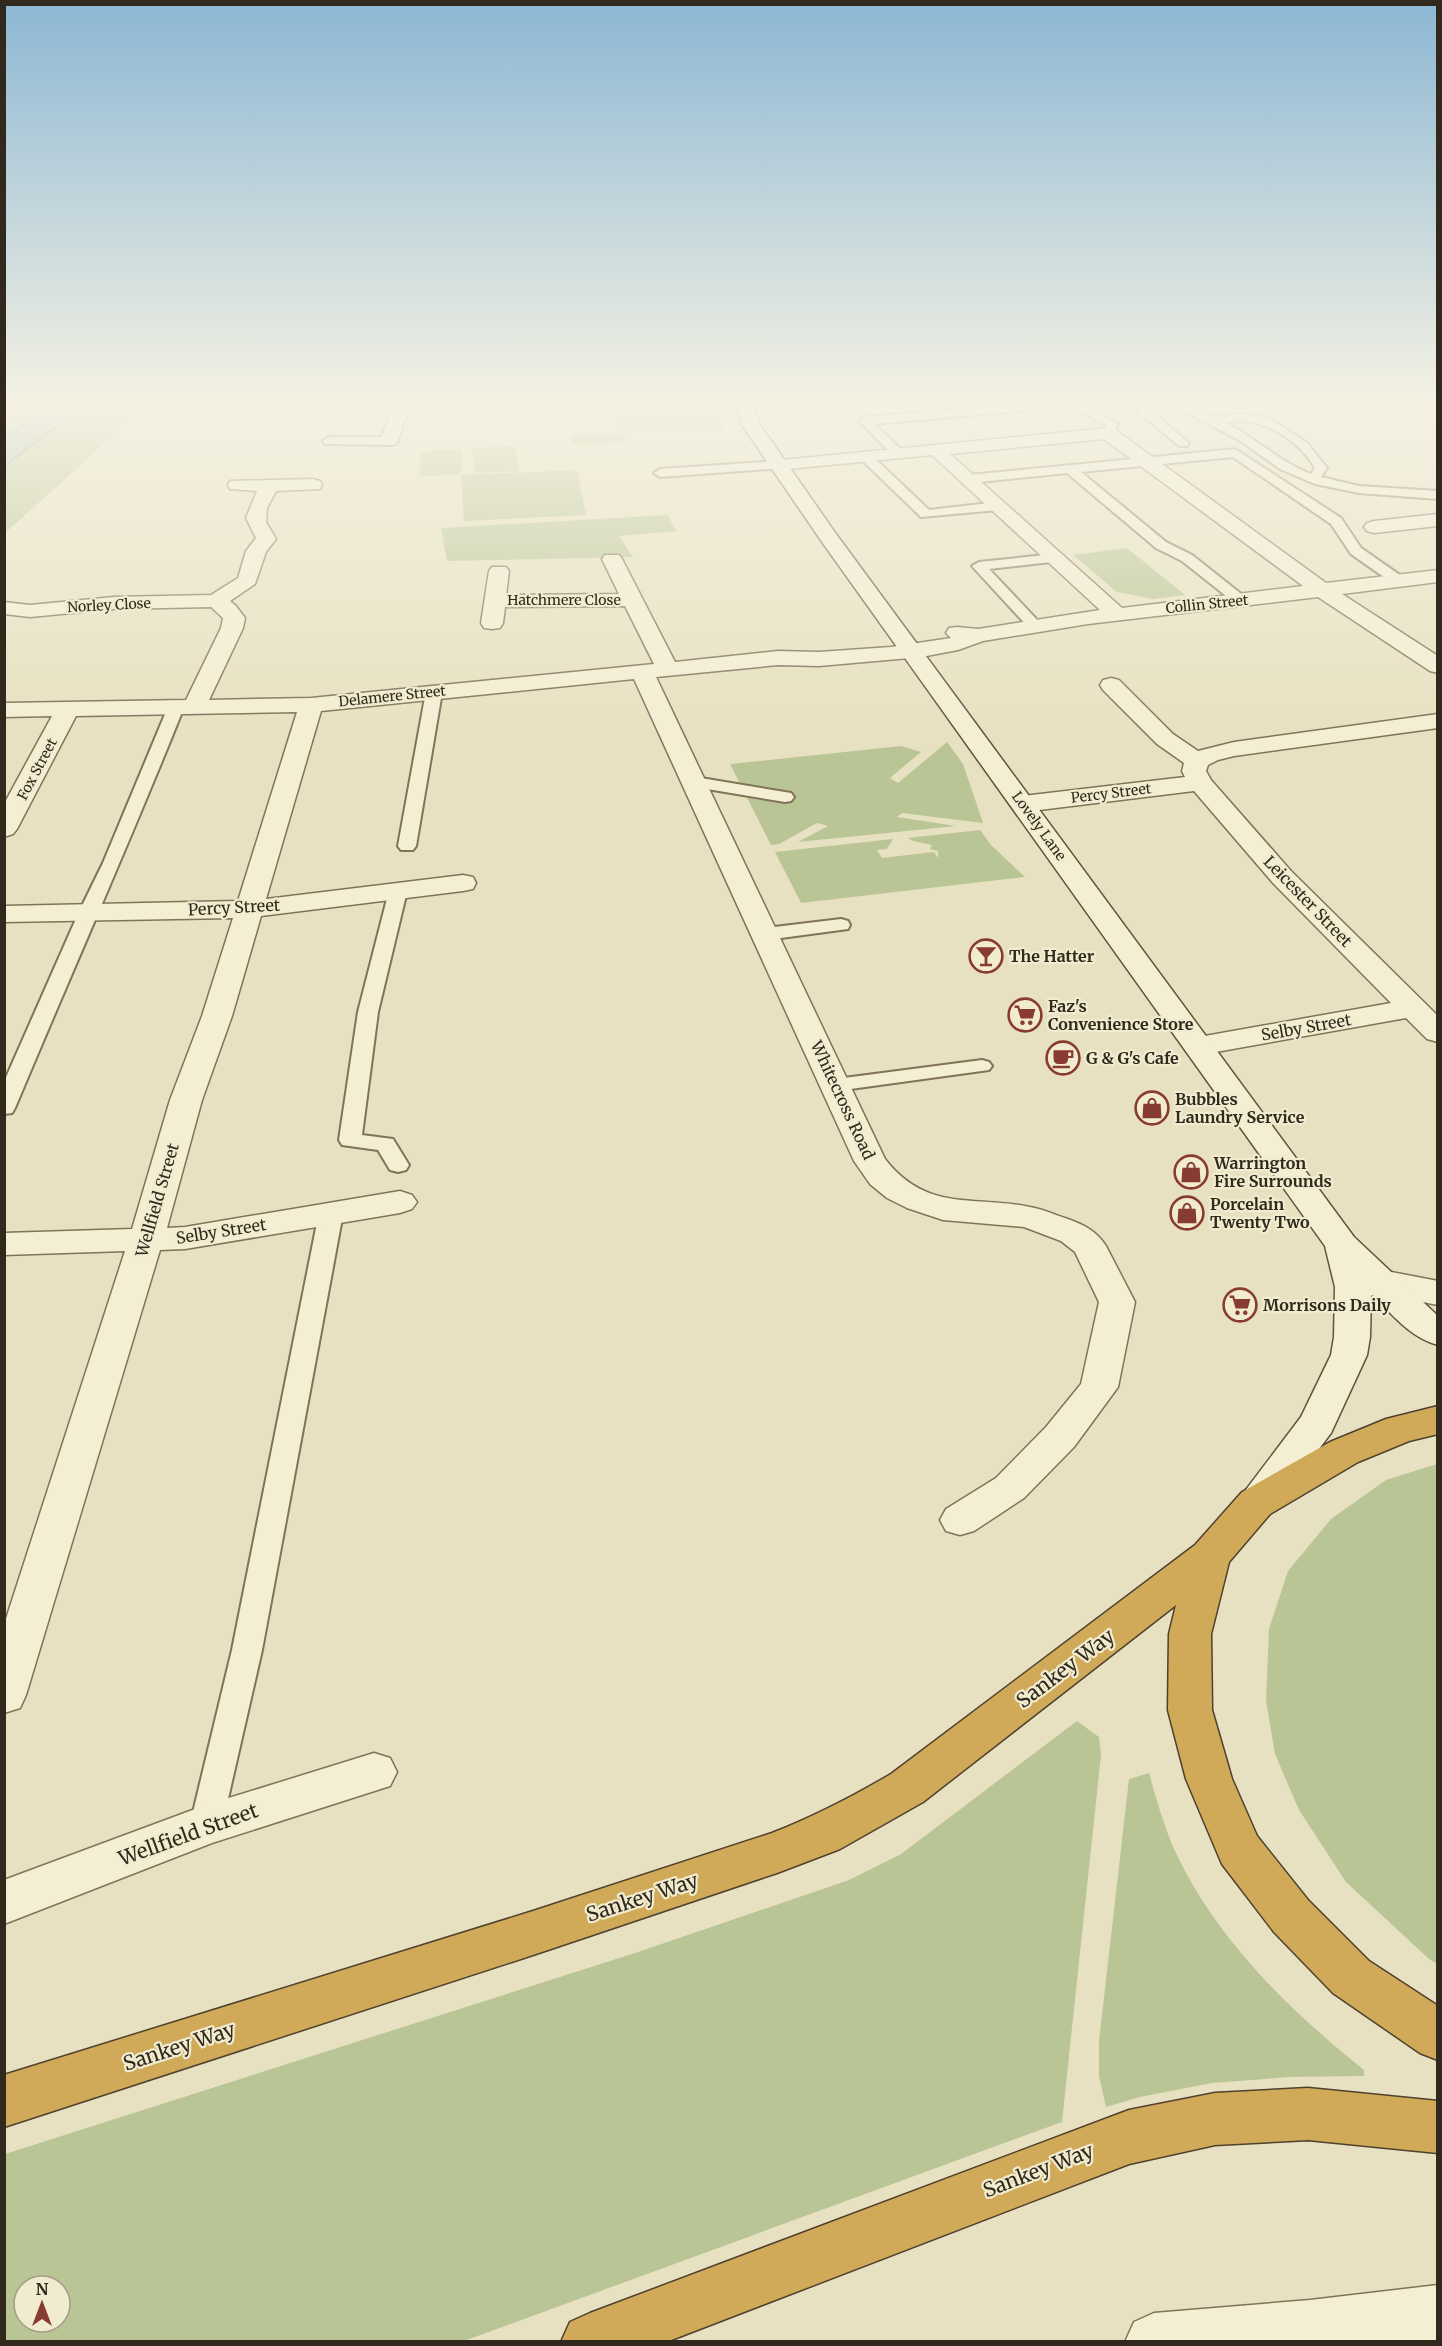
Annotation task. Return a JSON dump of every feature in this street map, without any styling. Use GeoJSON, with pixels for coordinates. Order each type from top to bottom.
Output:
{"type":"FeatureCollection","features":[{"type":"Feature","properties":{"kind":"highway","name":"Sankey Way"},"geometry":{"type":"LineString","coordinates":[[4,2101],[533,1934],[777,1852],[823,1834],[907,1788],[1056,1676],[1210,1556],[1256,1503],[1344,1452],[1400,1429],[1437,1420]]}},
{"type":"Feature","properties":{"kind":"highway"},"geometry":{"type":"LineString","coordinates":[[1210,1556],[1190,1634],[1190,1710],[1209,1779],[1239,1849],[1291,1916],[1351,1977],[1437,2037]]}},
{"type":"Feature","properties":{"kind":"highway","name":"Sankey Way"},"geometry":{"type":"LineString","coordinates":[[590,2342],[1129,2137],[1215,2119],[1308,2114],[1437,2127]]}},
{"type":"Feature","properties":{"kind":"street","name":"Norley Close"},"geometry":{"type":"LineString","coordinates":[[4,608],[30,611],[114,603],[214,601],[236,590],[248,580],[256,551],[266,539],[265,534],[256,523],[257,513]]}},
{"type":"Feature","properties":{"kind":"street","name":"Lovely Lane"},"geometry":{"type":"LineString","coordinates":[[813,513],[1199,1046],[1342,1245],[1367,1285],[1352,1336],[1349,1355],[1317,1422],[1256,1503]]}},
{"type":"Feature","properties":{"kind":"street"},"geometry":{"type":"LineString","coordinates":[[1005,513],[1117,614]]}},
{"type":"Feature","properties":{"kind":"street"},"geometry":{"type":"LineString","coordinates":[[1217,513],[1322,590],[1437,666]]}},
{"type":"Feature","properties":{"kind":"street"},"geometry":{"type":"LineString","coordinates":[[1374,527],[1437,520]]}},
{"type":"Feature","properties":{"kind":"street","name":"Hatchmere Close"},"geometry":{"type":"LineString","coordinates":[[612,559],[633,600],[654,669]]}},
{"type":"Feature","properties":{"kind":"street","name":"Hatchmere Close"},"geometry":{"type":"LineString","coordinates":[[492,623],[499,571]]}},
{"type":"Feature","properties":{"kind":"street","name":"Collin Street"},"geometry":{"type":"LineString","coordinates":[[907,646],[962,642],[978,635],[1117,614],[1437,576]]}},
{"type":"Feature","properties":{"kind":"street","name":"Hatchmere Close"},"geometry":{"type":"LineString","coordinates":[[495,601],[633,600]]}},
{"type":"Feature","properties":{"kind":"street"},"geometry":{"type":"LineString","coordinates":[[185,707],[232,628],[234,618],[229,610],[214,601]]}},
{"type":"Feature","properties":{"kind":"street","name":"Delamere Street"},"geometry":{"type":"LineString","coordinates":[[4,710],[310,705],[654,669],[778,658],[801,661],[907,646]]}},
{"type":"Feature","properties":{"kind":"street","name":"Whitecross Road"},"geometry":{"type":"LineString","coordinates":[[654,669],[695,782],[870,1161],[882,1177],[898,1191],[943,1209],[1028,1217],[1073,1233],[1089,1245],[1117,1302],[1100,1387],[1060,1437],[1010,1488],[960,1520]]}},
{"type":"Feature","properties":{"kind":"street","name":"Leicester Street"},"geometry":{"type":"LineString","coordinates":[[1112,685],[1198,772],[1282,877],[1437,1033]]}},
{"type":"Feature","properties":{"kind":"street","name":"Wellfield Street"},"geometry":{"type":"LineString","coordinates":[[4,1695],[146,1240],[186,1100],[216,1016],[310,705]]}},
{"type":"Feature","properties":{"kind":"street","name":"Fox Street"},"geometry":{"type":"LineString","coordinates":[[4,829],[68,709]]}},
{"type":"Feature","properties":{"kind":"street"},"geometry":{"type":"LineString","coordinates":[[1198,772],[1210,754],[1437,721]]}},
{"type":"Feature","properties":{"kind":"street","name":"Percy Street"},"geometry":{"type":"LineString","coordinates":[[1023,804],[1198,772]]}},
{"type":"Feature","properties":{"kind":"street","name":"Percy Street"},"geometry":{"type":"LineString","coordinates":[[4,914],[249,909],[463,883]]}},
{"type":"Feature","properties":{"kind":"street","name":"Selby Street"},"geometry":{"type":"LineString","coordinates":[[1199,1046],[1412,1008]]}},
{"type":"Feature","properties":{"kind":"street","name":"Selby Street"},"geometry":{"type":"LineString","coordinates":[[4,1244],[185,1238],[400,1202]]}},
{"type":"Feature","properties":{"kind":"street"},"geometry":{"type":"LineString","coordinates":[[1367,1285],[1437,1293]]}},
{"type":"Feature","properties":{"kind":"street"},"geometry":{"type":"LineString","coordinates":[[1367,1285],[1437,1333]]}},
{"type":"Feature","properties":{"kind":"street","name":"Wellfield Street"},"geometry":{"type":"LineString","coordinates":[[4,1902],[206,1825],[374,1772]]}},
{"type":"Feature","properties":{"kind":"street"},"geometry":{"type":"LineString","coordinates":[[1154,2342],[1312,2335],[1437,2313]]}},
{"type":"Feature","properties":{"kind":"lane"},"geometry":{"type":"LineString","coordinates":[[1123,513],[1161,545],[1187,558],[1240,600]]}},
{"type":"Feature","properties":{"kind":"lane"},"geometry":{"type":"LineString","coordinates":[[1325,513],[1336,521],[1356,550],[1400,581]]}},
{"type":"Feature","properties":{"kind":"lane"},"geometry":{"type":"LineString","coordinates":[[1035,626],[979,566],[1055,558]]}},
{"type":"Feature","properties":{"kind":"lane"},"geometry":{"type":"LineString","coordinates":[[407,846],[434,692]]}},
{"type":"Feature","properties":{"kind":"lane"},"geometry":{"type":"LineString","coordinates":[[4,1108],[88,912],[185,707]]}},
{"type":"Feature","properties":{"kind":"lane"},"geometry":{"type":"LineString","coordinates":[[695,782],[785,797]]}},
{"type":"Feature","properties":{"kind":"lane"},"geometry":{"type":"LineString","coordinates":[[398,1166],[385,1144],[350,1140],[368,1012],[383,943],[390,929],[399,891]]}},
{"type":"Feature","properties":{"kind":"lane"},"geometry":{"type":"LineString","coordinates":[[766,934],[842,925]]}},
{"type":"Feature","properties":{"kind":"lane"},"geometry":{"type":"LineString","coordinates":[[836,1085],[982,1066]]}},
{"type":"Feature","properties":{"kind":"lane"},"geometry":{"type":"LineString","coordinates":[[206,1825],[245,1661],[331,1213]]}},
{"type":"Feature","properties":{"kind":"green space"},"geometry":{"type":"Polygon","coordinates":[[[5,513],[27,513],[5,533],[5,513]]]}},
{"type":"Feature","properties":{"kind":"green space"},"geometry":{"type":"Polygon","coordinates":[[[464,513],[586,515],[464,521],[464,513]]]}},
{"type":"Feature","properties":{"kind":"green space"},"geometry":{"type":"Polygon","coordinates":[[[667,515],[677,531],[619,536],[633,557],[447,561],[441,528],[667,515]]]}},
{"type":"Feature","properties":{"kind":"green space"},"geometry":{"type":"Polygon","coordinates":[[[1127,548],[1185,595],[1153,599],[1117,592],[1073,555],[1127,548]]]}},
{"type":"Feature","properties":{"kind":"green space"},"geometry":{"type":"Polygon","coordinates":[[[947,742],[963,764],[983,823],[902,813],[897,817],[956,826],[798,842],[828,826],[817,823],[779,844],[771,845],[730,764],[901,746],[921,752],[890,778],[898,783],[947,742]]]}},
{"type":"Feature","properties":{"kind":"green space"},"geometry":{"type":"Polygon","coordinates":[[[980,830],[991,845],[1025,877],[801,903],[775,852],[893,839],[887,849],[877,850],[882,858],[934,852],[938,858],[938,851],[930,849],[932,845],[908,838],[980,830]]]}},
{"type":"Feature","properties":{"kind":"green space"},"geometry":{"type":"Polygon","coordinates":[[[1438,1464],[1437,1964],[1346,1882],[1299,1810],[1275,1754],[1266,1701],[1269,1629],[1288,1571],[1331,1519],[1386,1480],[1438,1464]]]}},
{"type":"Feature","properties":{"kind":"green space"},"geometry":{"type":"Polygon","coordinates":[[[1077,1721],[1099,1737],[1101,1755],[1062,2122],[464,2341],[5,2341],[5,2154],[635,1953],[849,1880],[901,1854],[1077,1721]]]}},
{"type":"Feature","properties":{"kind":"green space"},"geometry":{"type":"Polygon","coordinates":[[[1149,1773],[1173,1847],[1210,1912],[1255,1969],[1308,2022],[1364,2070],[1364,2076],[1290,2077],[1212,2083],[1140,2097],[1106,2107],[1099,2076],[1099,2041],[1129,1779],[1149,1773]]]}},
{"type":"Feature","properties":{"kind":"place","name":"The Hatter"},"geometry":{"type":"Point","coordinates":[986,956]}},
{"type":"Feature","properties":{"kind":"place","name":"Faz's Convenience Store"},"geometry":{"type":"Point","coordinates":[1025,1015]}},
{"type":"Feature","properties":{"kind":"place","name":"G & G's Cafe"},"geometry":{"type":"Point","coordinates":[1063,1058]}},
{"type":"Feature","properties":{"kind":"place","name":"Bubbles Laundry Service"},"geometry":{"type":"Point","coordinates":[1152,1108]}},
{"type":"Feature","properties":{"kind":"place","name":"Warrington Fire Surrounds"},"geometry":{"type":"Point","coordinates":[1191,1172]}},
{"type":"Feature","properties":{"kind":"place","name":"Porcelain Twenty Two"},"geometry":{"type":"Point","coordinates":[1187,1213]}},
{"type":"Feature","properties":{"kind":"place","name":"Morrisons Daily"},"geometry":{"type":"Point","coordinates":[1240,1305]}}]}
